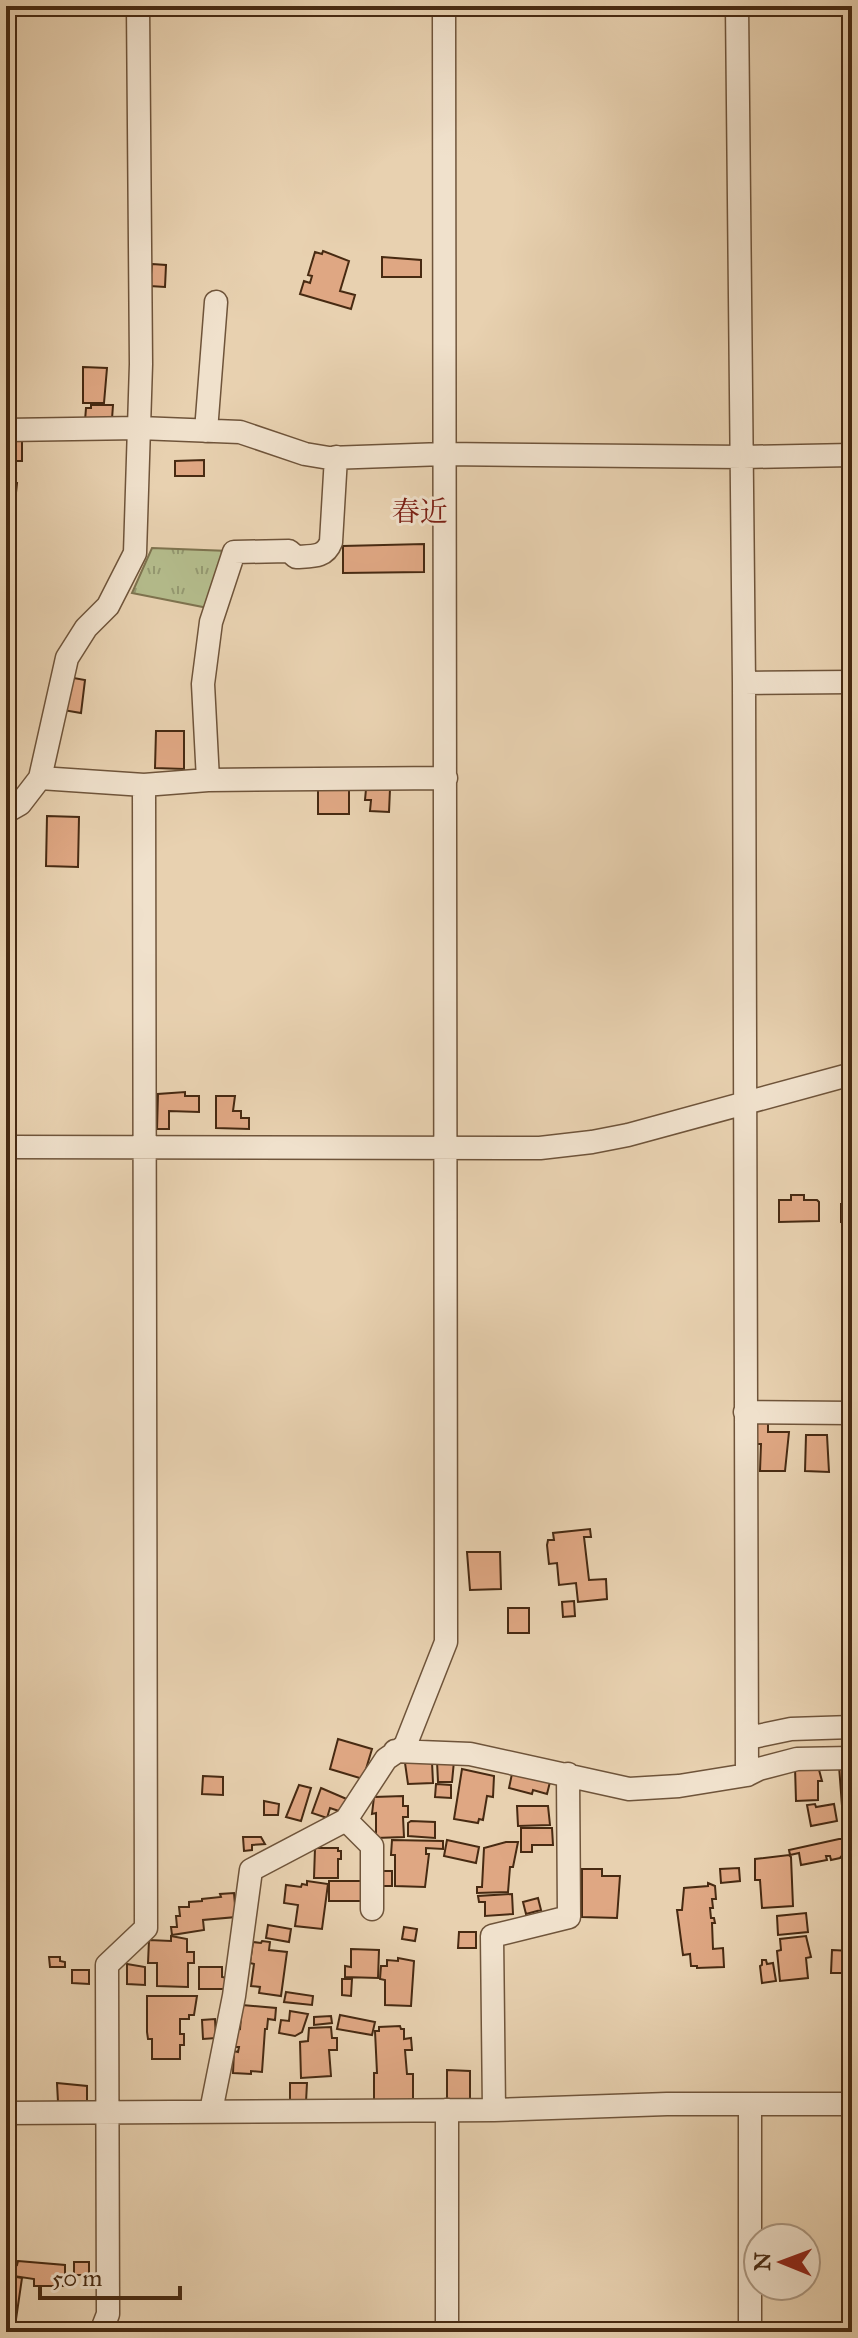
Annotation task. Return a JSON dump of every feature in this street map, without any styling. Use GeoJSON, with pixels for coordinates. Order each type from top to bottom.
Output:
{"type":"FeatureCollection","features":[{"type":"Feature","properties":{"kind":"street"},"geometry":{"type":"LineString","coordinates":[[6,812],[20,804],[40,778],[67,658],[86,628],[108,606],[135,553],[141,348],[138,6]]}},
{"type":"Feature","properties":{"kind":"street"},"geometry":{"type":"LineString","coordinates":[[211,2111],[234,1996],[251,1870],[346,1820],[386,1759],[405,1746],[446,1642],[444,6]]}},
{"type":"Feature","properties":{"kind":"street"},"geometry":{"type":"LineString","coordinates":[[737,6],[743,457],[747,1775]]}},
{"type":"Feature","properties":{"kind":"street"},"geometry":{"type":"LineString","coordinates":[[206,431],[216,302]]}},
{"type":"Feature","properties":{"kind":"street"},"geometry":{"type":"LineString","coordinates":[[6,430],[139,428],[240,432],[305,454],[336,457],[444,454],[852,455]]}},
{"type":"Feature","properties":{"kind":"street"},"geometry":{"type":"LineString","coordinates":[[208,780],[203,684],[211,622],[234,552],[289,551],[296,557],[320,555],[327,551],[331,542],[336,457]]}},
{"type":"Feature","properties":{"kind":"street"},"geometry":{"type":"LineString","coordinates":[[744,683],[852,682]]}},
{"type":"Feature","properties":{"kind":"street"},"geometry":{"type":"LineString","coordinates":[[40,778],[144,785],[208,780],[446,778]]}},
{"type":"Feature","properties":{"kind":"street"},"geometry":{"type":"LineString","coordinates":[[101,2332],[108,2314],[107,1965],[146,1928],[144,785]]}},
{"type":"Feature","properties":{"kind":"street"},"geometry":{"type":"LineString","coordinates":[[6,1147],[540,1148],[642,1132],[852,1074]]}},
{"type":"Feature","properties":{"kind":"street"},"geometry":{"type":"LineString","coordinates":[[745,1412],[852,1413]]}},
{"type":"Feature","properties":{"kind":"street"},"geometry":{"type":"LineString","coordinates":[[748,1738],[791,1729],[852,1727]]}},
{"type":"Feature","properties":{"kind":"street"},"geometry":{"type":"LineString","coordinates":[[395,1751],[470,1754],[629,1789],[679,1786],[747,1775],[797,1759],[852,1758]]}},
{"type":"Feature","properties":{"kind":"street"},"geometry":{"type":"LineString","coordinates":[[494,2110],[492,1936],[569,1917],[568,1774]]}},
{"type":"Feature","properties":{"kind":"street"},"geometry":{"type":"LineString","coordinates":[[346,1820],[372,1846],[372,1909]]}},
{"type":"Feature","properties":{"kind":"street"},"geometry":{"type":"LineString","coordinates":[[750,2104],[750,2332]]}},
{"type":"Feature","properties":{"kind":"street"},"geometry":{"type":"LineString","coordinates":[[6,2113],[852,2104]]}},
{"type":"Feature","properties":{"kind":"street"},"geometry":{"type":"LineString","coordinates":[[447,2110],[447,2332]]}},
{"type":"Feature","properties":{"kind":"green space"},"geometry":{"type":"Polygon","coordinates":[[[152,548],[229,551],[218,610],[132,593],[152,548]]]}},
{"type":"Feature","properties":{"kind":"building"},"geometry":{"type":"Polygon","coordinates":[[[323,251],[349,261],[340,291],[355,295],[351,309],[300,294],[304,281],[310,283],[312,276],[308,275],[315,252],[322,254],[323,251]]]}},
{"type":"Feature","properties":{"kind":"building"},"geometry":{"type":"Polygon","coordinates":[[[382,257],[421,260],[421,277],[382,277],[382,257]]]}},
{"type":"Feature","properties":{"kind":"building"},"geometry":{"type":"Polygon","coordinates":[[[152,264],[166,265],[165,287],[150,286],[152,264]]]}},
{"type":"Feature","properties":{"kind":"building"},"geometry":{"type":"Polygon","coordinates":[[[83,367],[107,368],[104,403],[83,403],[83,367]]]}},
{"type":"Feature","properties":{"kind":"building"},"geometry":{"type":"Polygon","coordinates":[[[91,405],[113,405],[112,419],[85,421],[86,408],[91,408],[91,405]]]}},
{"type":"Feature","properties":{"kind":"building"},"geometry":{"type":"Polygon","coordinates":[[[6,440],[22,440],[22,461],[7,461],[7,472],[14,472],[14,483],[17,483],[14,512],[6,512],[6,440]]]}},
{"type":"Feature","properties":{"kind":"building"},"geometry":{"type":"Polygon","coordinates":[[[204,460],[204,476],[175,476],[175,461],[204,460]]]}},
{"type":"Feature","properties":{"kind":"building"},"geometry":{"type":"Polygon","coordinates":[[[424,544],[424,572],[343,573],[343,546],[424,544]]]}},
{"type":"Feature","properties":{"kind":"building"},"geometry":{"type":"Polygon","coordinates":[[[68,677],[85,680],[81,713],[63,710],[68,677]]]}},
{"type":"Feature","properties":{"kind":"building"},"geometry":{"type":"Polygon","coordinates":[[[156,731],[184,731],[184,769],[155,768],[156,731]]]}},
{"type":"Feature","properties":{"kind":"building"},"geometry":{"type":"Polygon","coordinates":[[[366,789],[390,789],[389,812],[370,811],[371,800],[365,800],[366,789]]]}},
{"type":"Feature","properties":{"kind":"building"},"geometry":{"type":"Polygon","coordinates":[[[318,790],[349,790],[349,814],[318,814],[318,790]]]}},
{"type":"Feature","properties":{"kind":"building"},"geometry":{"type":"Polygon","coordinates":[[[47,816],[79,817],[78,867],[46,866],[47,816]]]}},
{"type":"Feature","properties":{"kind":"building"},"geometry":{"type":"Polygon","coordinates":[[[185,1092],[185,1096],[199,1096],[199,1112],[169,1111],[169,1129],[157,1129],[158,1094],[185,1092]]]}},
{"type":"Feature","properties":{"kind":"building"},"geometry":{"type":"Polygon","coordinates":[[[216,1096],[235,1096],[233,1111],[241,1111],[241,1118],[249,1118],[249,1129],[216,1128],[216,1096]]]}},
{"type":"Feature","properties":{"kind":"building"},"geometry":{"type":"Polygon","coordinates":[[[791,1195],[804,1195],[804,1200],[817,1200],[819,1221],[779,1222],[779,1200],[791,1200],[791,1195]]]}},
{"type":"Feature","properties":{"kind":"building"},"geometry":{"type":"Polygon","coordinates":[[[841,1204],[852,1205],[852,1222],[841,1222],[841,1204]]]}},
{"type":"Feature","properties":{"kind":"building"},"geometry":{"type":"Polygon","coordinates":[[[756,1421],[768,1422],[768,1432],[789,1432],[785,1471],[760,1471],[761,1444],[755,1444],[756,1421]]]}},
{"type":"Feature","properties":{"kind":"building"},"geometry":{"type":"Polygon","coordinates":[[[806,1435],[827,1435],[829,1472],[805,1471],[806,1435]]]}},
{"type":"Feature","properties":{"kind":"building"},"geometry":{"type":"Polygon","coordinates":[[[590,1529],[591,1537],[584,1537],[589,1580],[606,1579],[607,1599],[578,1602],[576,1583],[559,1585],[557,1563],[549,1564],[547,1545],[548,1540],[554,1540],[553,1533],[590,1529]]]}},
{"type":"Feature","properties":{"kind":"building"},"geometry":{"type":"Polygon","coordinates":[[[467,1552],[500,1552],[501,1589],[470,1590],[467,1552]]]}},
{"type":"Feature","properties":{"kind":"building"},"geometry":{"type":"Polygon","coordinates":[[[574,1601],[575,1616],[563,1617],[562,1602],[574,1601]]]}},
{"type":"Feature","properties":{"kind":"building"},"geometry":{"type":"Polygon","coordinates":[[[508,1608],[529,1608],[529,1633],[508,1633],[508,1608]]]}},
{"type":"Feature","properties":{"kind":"building"},"geometry":{"type":"Polygon","coordinates":[[[338,1739],[372,1749],[363,1779],[330,1769],[338,1739]]]}},
{"type":"Feature","properties":{"kind":"building"},"geometry":{"type":"Polygon","coordinates":[[[437,1761],[454,1761],[452,1782],[438,1782],[437,1761]]]}},
{"type":"Feature","properties":{"kind":"building"},"geometry":{"type":"Polygon","coordinates":[[[432,1762],[433,1783],[408,1784],[405,1763],[432,1762]]]}},
{"type":"Feature","properties":{"kind":"building"},"geometry":{"type":"Polygon","coordinates":[[[849,1765],[852,1818],[843,1819],[839,1766],[849,1765]]]}},
{"type":"Feature","properties":{"kind":"building"},"geometry":{"type":"Polygon","coordinates":[[[818,1766],[822,1781],[818,1781],[818,1800],[796,1801],[795,1767],[818,1766]]]}},
{"type":"Feature","properties":{"kind":"building"},"geometry":{"type":"Polygon","coordinates":[[[462,1769],[494,1776],[493,1797],[487,1796],[483,1820],[479,1819],[478,1823],[454,1819],[462,1769]]]}},
{"type":"Feature","properties":{"kind":"building"},"geometry":{"type":"Polygon","coordinates":[[[513,1769],[551,1778],[547,1794],[509,1788],[513,1769]]]}},
{"type":"Feature","properties":{"kind":"building"},"geometry":{"type":"Polygon","coordinates":[[[203,1776],[223,1777],[223,1795],[202,1794],[203,1776]]]}},
{"type":"Feature","properties":{"kind":"building"},"geometry":{"type":"Polygon","coordinates":[[[436,1784],[451,1785],[451,1798],[435,1797],[436,1784]]]}},
{"type":"Feature","properties":{"kind":"building"},"geometry":{"type":"Polygon","coordinates":[[[299,1785],[311,1788],[301,1821],[286,1817],[299,1785]]]}},
{"type":"Feature","properties":{"kind":"building"},"geometry":{"type":"Polygon","coordinates":[[[321,1788],[349,1800],[342,1812],[330,1808],[327,1818],[312,1813],[321,1788]]]}},
{"type":"Feature","properties":{"kind":"building"},"geometry":{"type":"Polygon","coordinates":[[[403,1796],[403,1806],[408,1806],[408,1817],[403,1817],[404,1837],[376,1838],[376,1813],[372,1814],[374,1797],[403,1796]]]}},
{"type":"Feature","properties":{"kind":"building"},"geometry":{"type":"Polygon","coordinates":[[[264,1801],[279,1804],[278,1815],[264,1815],[264,1801]]]}},
{"type":"Feature","properties":{"kind":"building"},"geometry":{"type":"Polygon","coordinates":[[[815,1804],[816,1807],[834,1804],[837,1821],[811,1826],[807,1805],[815,1804]]]}},
{"type":"Feature","properties":{"kind":"building"},"geometry":{"type":"Polygon","coordinates":[[[517,1806],[548,1806],[550,1825],[518,1826],[517,1806]]]}},
{"type":"Feature","properties":{"kind":"building"},"geometry":{"type":"Polygon","coordinates":[[[435,1822],[435,1838],[408,1836],[408,1823],[435,1822]]]}},
{"type":"Feature","properties":{"kind":"building"},"geometry":{"type":"Polygon","coordinates":[[[521,1828],[552,1828],[553,1845],[532,1845],[532,1852],[521,1852],[521,1828]]]}},
{"type":"Feature","properties":{"kind":"building"},"geometry":{"type":"Polygon","coordinates":[[[243,1837],[261,1837],[265,1844],[252,1845],[252,1850],[244,1851],[243,1837]]]}},
{"type":"Feature","properties":{"kind":"building"},"geometry":{"type":"Polygon","coordinates":[[[844,1839],[846,1851],[840,1858],[831,1860],[830,1856],[826,1856],[827,1860],[801,1865],[799,1853],[790,1855],[789,1850],[844,1839]]]}},
{"type":"Feature","properties":{"kind":"building"},"geometry":{"type":"Polygon","coordinates":[[[392,1840],[443,1841],[443,1849],[426,1848],[426,1854],[429,1854],[425,1887],[395,1886],[392,1840]]]}},
{"type":"Feature","properties":{"kind":"building"},"geometry":{"type":"Polygon","coordinates":[[[447,1840],[479,1847],[476,1863],[444,1856],[447,1840]]]}},
{"type":"Feature","properties":{"kind":"building"},"geometry":{"type":"Polygon","coordinates":[[[518,1842],[513,1867],[510,1867],[508,1892],[477,1893],[477,1887],[482,1887],[484,1848],[518,1842]]]}},
{"type":"Feature","properties":{"kind":"building"},"geometry":{"type":"Polygon","coordinates":[[[315,1848],[338,1848],[341,1851],[338,1878],[314,1878],[315,1848]]]}},
{"type":"Feature","properties":{"kind":"building"},"geometry":{"type":"Polygon","coordinates":[[[789,1855],[793,1906],[762,1908],[760,1880],[755,1880],[755,1859],[789,1855]]]}},
{"type":"Feature","properties":{"kind":"building"},"geometry":{"type":"Polygon","coordinates":[[[739,1868],[740,1881],[721,1883],[720,1869],[739,1868]]]}},
{"type":"Feature","properties":{"kind":"building"},"geometry":{"type":"Polygon","coordinates":[[[582,1869],[602,1869],[602,1876],[620,1876],[617,1918],[582,1917],[582,1869]]]}},
{"type":"Feature","properties":{"kind":"building"},"geometry":{"type":"Polygon","coordinates":[[[380,1871],[392,1871],[392,1886],[380,1886],[380,1871]]]}},
{"type":"Feature","properties":{"kind":"building"},"geometry":{"type":"Polygon","coordinates":[[[307,1881],[328,1884],[322,1929],[295,1926],[298,1905],[284,1903],[286,1885],[301,1887],[302,1884],[307,1885],[307,1881]]]}},
{"type":"Feature","properties":{"kind":"building"},"geometry":{"type":"Polygon","coordinates":[[[329,1881],[361,1881],[361,1901],[329,1901],[329,1881]]]}},
{"type":"Feature","properties":{"kind":"building"},"geometry":{"type":"Polygon","coordinates":[[[708,1883],[715,1886],[716,1899],[712,1899],[713,1908],[710,1908],[715,1923],[712,1923],[713,1949],[723,1948],[724,1967],[697,1968],[691,1966],[690,1954],[683,1955],[677,1910],[682,1910],[684,1888],[708,1886],[708,1883]]]}},
{"type":"Feature","properties":{"kind":"building"},"geometry":{"type":"Polygon","coordinates":[[[234,1893],[236,1917],[203,1920],[204,1930],[172,1935],[171,1927],[177,1927],[176,1916],[180,1916],[179,1907],[189,1907],[189,1902],[221,1897],[220,1894],[234,1893]]]}},
{"type":"Feature","properties":{"kind":"building"},"geometry":{"type":"Polygon","coordinates":[[[512,1894],[513,1914],[485,1916],[485,1902],[479,1902],[478,1896],[512,1894]]]}},
{"type":"Feature","properties":{"kind":"building"},"geometry":{"type":"Polygon","coordinates":[[[538,1898],[541,1910],[526,1914],[523,1902],[538,1898]]]}},
{"type":"Feature","properties":{"kind":"building"},"geometry":{"type":"Polygon","coordinates":[[[806,1913],[808,1932],[778,1935],[777,1916],[806,1913]]]}},
{"type":"Feature","properties":{"kind":"building"},"geometry":{"type":"Polygon","coordinates":[[[268,1925],[291,1929],[289,1942],[266,1938],[268,1925]]]}},
{"type":"Feature","properties":{"kind":"building"},"geometry":{"type":"Polygon","coordinates":[[[404,1927],[417,1929],[415,1941],[402,1939],[404,1927]]]}},
{"type":"Feature","properties":{"kind":"building"},"geometry":{"type":"Polygon","coordinates":[[[459,1932],[476,1932],[476,1948],[458,1948],[459,1932]]]}},
{"type":"Feature","properties":{"kind":"building"},"geometry":{"type":"Polygon","coordinates":[[[171,1936],[187,1939],[187,1952],[194,1952],[194,1963],[188,1963],[188,1987],[157,1986],[157,1963],[148,1963],[149,1940],[171,1941],[171,1936]]]}},
{"type":"Feature","properties":{"kind":"building"},"geometry":{"type":"Polygon","coordinates":[[[806,1936],[811,1957],[806,1958],[808,1978],[780,1981],[777,1951],[781,1950],[780,1939],[806,1936]]]}},
{"type":"Feature","properties":{"kind":"building"},"geometry":{"type":"Polygon","coordinates":[[[253,1942],[270,1942],[269,1950],[287,1952],[281,1996],[259,1993],[260,1987],[251,1986],[253,1942]]]}},
{"type":"Feature","properties":{"kind":"building"},"geometry":{"type":"Polygon","coordinates":[[[351,1949],[379,1950],[378,1978],[345,1977],[345,1966],[351,1967],[351,1949]]]}},
{"type":"Feature","properties":{"kind":"building"},"geometry":{"type":"Polygon","coordinates":[[[832,1950],[851,1951],[851,1973],[831,1973],[832,1950]]]}},
{"type":"Feature","properties":{"kind":"building"},"geometry":{"type":"Polygon","coordinates":[[[49,1957],[60,1957],[65,1967],[50,1967],[49,1957]]]}},
{"type":"Feature","properties":{"kind":"building"},"geometry":{"type":"Polygon","coordinates":[[[398,1958],[414,1961],[411,2006],[385,2005],[385,1980],[380,1979],[381,1966],[387,1966],[387,1960],[398,1961],[398,1958]]]}},
{"type":"Feature","properties":{"kind":"building"},"geometry":{"type":"Polygon","coordinates":[[[762,1960],[766,1960],[767,1964],[773,1963],[776,1981],[762,1983],[762,1960]]]}},
{"type":"Feature","properties":{"kind":"building"},"geometry":{"type":"Polygon","coordinates":[[[127,1964],[145,1967],[145,1985],[127,1984],[127,1964]]]}},
{"type":"Feature","properties":{"kind":"building"},"geometry":{"type":"Polygon","coordinates":[[[199,1967],[222,1967],[222,1977],[227,1978],[227,1989],[199,1989],[199,1967]]]}},
{"type":"Feature","properties":{"kind":"building"},"geometry":{"type":"Polygon","coordinates":[[[72,1970],[89,1970],[89,1984],[72,1983],[72,1970]]]}},
{"type":"Feature","properties":{"kind":"building"},"geometry":{"type":"Polygon","coordinates":[[[342,1979],[352,1979],[351,1996],[342,1995],[342,1979]]]}},
{"type":"Feature","properties":{"kind":"building"},"geometry":{"type":"Polygon","coordinates":[[[286,1992],[313,1996],[312,2005],[284,2002],[286,1992]]]}},
{"type":"Feature","properties":{"kind":"building"},"geometry":{"type":"Polygon","coordinates":[[[147,1996],[197,1996],[194,2015],[189,2015],[189,2019],[180,2019],[184,2045],[180,2045],[180,2059],[152,2059],[152,2039],[148,2039],[147,2032],[147,1996]]]}},
{"type":"Feature","properties":{"kind":"building"},"geometry":{"type":"Polygon","coordinates":[[[242,2005],[276,2008],[275,2020],[268,2019],[265,2029],[262,2072],[233,2073],[234,2051],[238,2052],[239,2047],[234,2047],[235,2028],[240,2029],[242,2005]]]}},
{"type":"Feature","properties":{"kind":"building"},"geometry":{"type":"Polygon","coordinates":[[[290,2011],[308,2014],[302,2032],[295,2036],[279,2033],[281,2020],[289,2021],[290,2011]]]}},
{"type":"Feature","properties":{"kind":"building"},"geometry":{"type":"Polygon","coordinates":[[[340,2015],[375,2022],[372,2035],[337,2029],[340,2015]]]}},
{"type":"Feature","properties":{"kind":"building"},"geometry":{"type":"Polygon","coordinates":[[[331,2016],[332,2023],[314,2025],[314,2017],[331,2016]]]}},
{"type":"Feature","properties":{"kind":"building"},"geometry":{"type":"Polygon","coordinates":[[[215,2019],[216,2038],[203,2039],[202,2020],[215,2019]]]}},
{"type":"Feature","properties":{"kind":"building"},"geometry":{"type":"Polygon","coordinates":[[[400,2026],[404,2029],[404,2039],[411,2038],[412,2050],[405,2050],[407,2074],[413,2074],[413,2101],[374,2100],[374,2073],[377,2073],[375,2031],[379,2031],[379,2027],[400,2026]]]}},
{"type":"Feature","properties":{"kind":"building"},"geometry":{"type":"Polygon","coordinates":[[[331,2027],[332,2038],[337,2038],[337,2050],[329,2050],[331,2076],[301,2078],[300,2042],[308,2041],[309,2028],[331,2027]]]}},
{"type":"Feature","properties":{"kind":"building"},"geometry":{"type":"Polygon","coordinates":[[[447,2070],[470,2071],[470,2101],[447,2100],[447,2070]]]}},
{"type":"Feature","properties":{"kind":"building"},"geometry":{"type":"Polygon","coordinates":[[[57,2083],[87,2086],[87,2101],[58,2102],[57,2083]]]}},
{"type":"Feature","properties":{"kind":"building"},"geometry":{"type":"Polygon","coordinates":[[[290,2083],[307,2083],[306,2102],[290,2101],[290,2083]]]}},
{"type":"Feature","properties":{"kind":"building"},"geometry":{"type":"Polygon","coordinates":[[[18,2261],[65,2265],[65,2286],[34,2286],[34,2279],[7,2275],[9,2263],[17,2265],[18,2261]]]}},
{"type":"Feature","properties":{"kind":"building"},"geometry":{"type":"Polygon","coordinates":[[[74,2262],[89,2262],[89,2275],[74,2275],[74,2262]]]}},
{"type":"Feature","properties":{"kind":"building"},"geometry":{"type":"Polygon","coordinates":[[[6,2275],[22,2278],[15,2326],[6,2324],[6,2275]]]}},
{"type":"Feature","properties":{"kind":"district","name":"春近"},"geometry":{"type":"Point","coordinates":[420,511]}}]}
